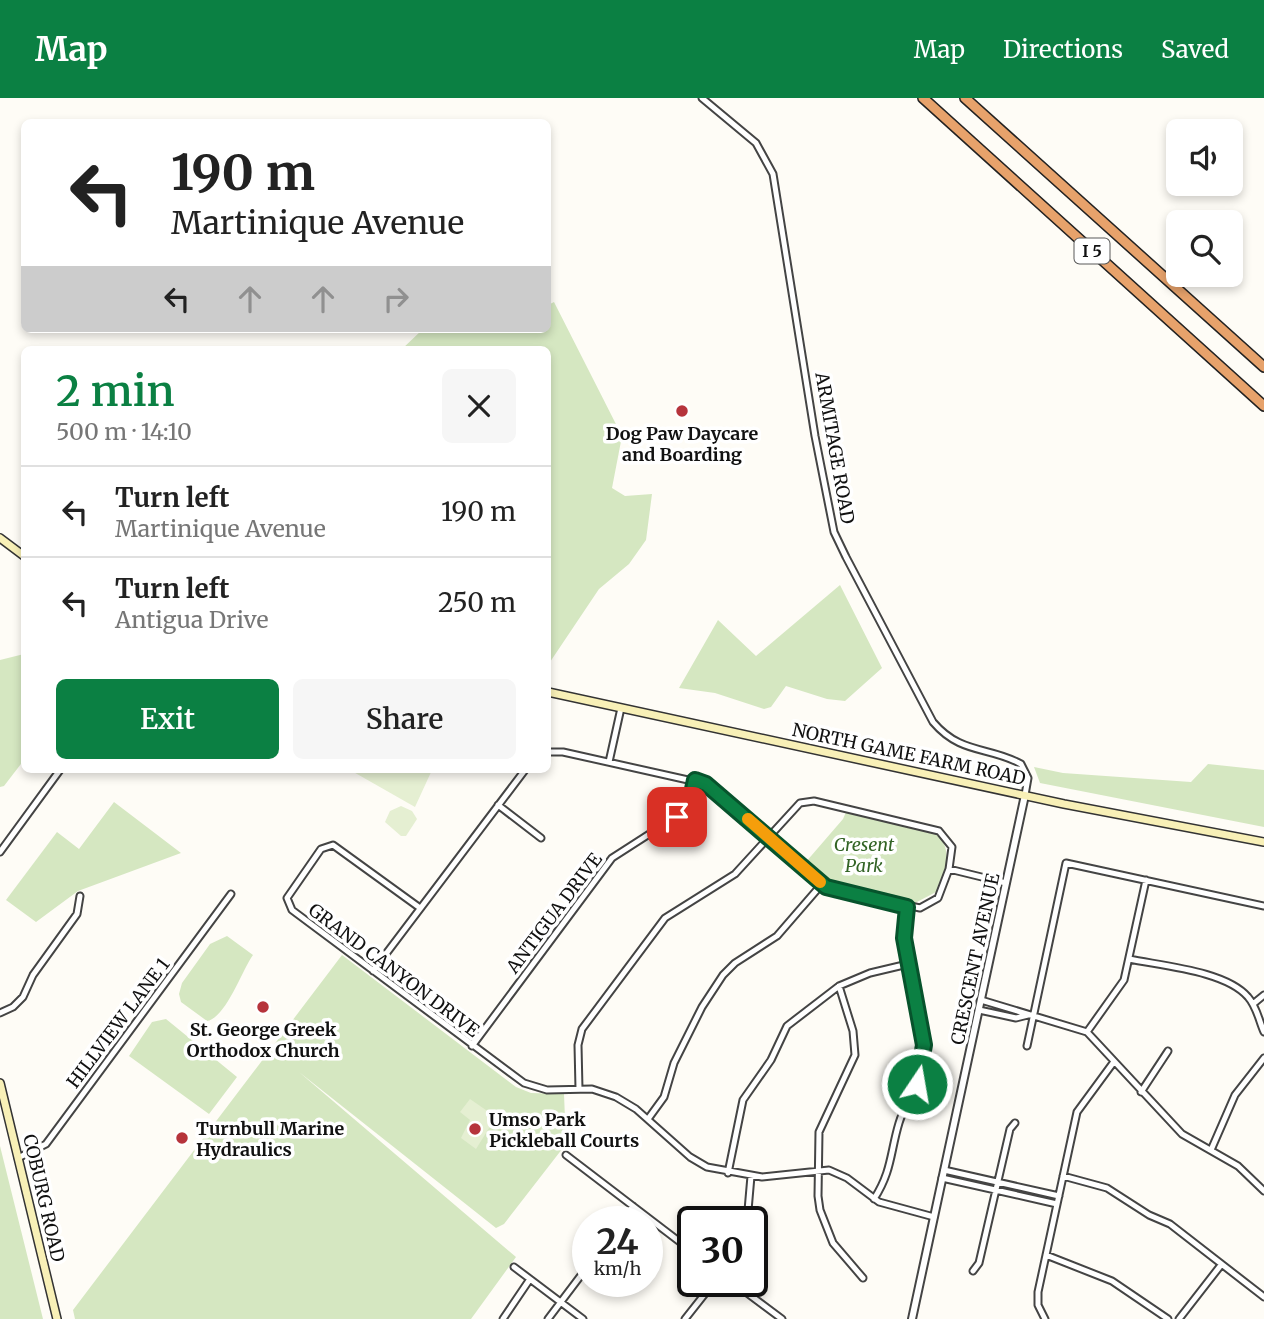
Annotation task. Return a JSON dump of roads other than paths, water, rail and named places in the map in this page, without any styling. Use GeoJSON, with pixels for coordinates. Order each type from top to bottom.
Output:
{"type":"FeatureCollection","features":[{"type":"Feature","properties":{"kind":"highway","name":"I 5"},"geometry":{"type":"LineString","coordinates":[[923,98],[1263,404]]}},
{"type":"Feature","properties":{"kind":"highway","name":"I 5"},"geometry":{"type":"LineString","coordinates":[[965,98],[1264,367]]}},
{"type":"Feature","properties":{"kind":"main road"},"geometry":{"type":"LineString","coordinates":[[0,538],[21,554]]}},
{"type":"Feature","properties":{"kind":"main road","name":"NORTH GAME FARM ROAD"},"geometry":{"type":"LineString","coordinates":[[551,693],[1025,795],[1264,842]]}},
{"type":"Feature","properties":{"kind":"main road","name":"COBURG ROAD"},"geometry":{"type":"LineString","coordinates":[[0,1083],[57,1319]]}},
{"type":"Feature","properties":{"kind":"street","name":"ARMITAGE ROAD"},"geometry":{"type":"LineString","coordinates":[[702,98],[756,143],[773,173],[834,531],[846,557],[933,722],[949,738],[966,748],[1021,764],[1027,776],[1025,795]]}},
{"type":"Feature","properties":{"kind":"street"},"geometry":{"type":"LineString","coordinates":[[608,762],[621,708]]}},
{"type":"Feature","properties":{"kind":"street"},"geometry":{"type":"LineString","coordinates":[[551,752],[563,752],[695,780],[715,790],[768,836],[822,884],[832,889],[919,908],[935,901],[944,889],[952,852],[949,838],[936,830],[810,800],[793,808],[768,836],[735,874],[663,920],[586,1023],[578,1045],[579,1089]]}},
{"type":"Feature","properties":{"kind":"street"},"geometry":{"type":"LineString","coordinates":[[0,852],[58,773]]}},
{"type":"Feature","properties":{"kind":"street"},"geometry":{"type":"LineString","coordinates":[[373,971],[523,773]]}},
{"type":"Feature","properties":{"kind":"street","name":"ANTIGUA DRIVE"},"geometry":{"type":"LineString","coordinates":[[472,1046],[612,858],[682,813],[690,803],[695,780]]}},
{"type":"Feature","properties":{"kind":"street","name":"CRESCENT AVENUE"},"geometry":{"type":"LineString","coordinates":[[912,1319],[1025,795]]}},
{"type":"Feature","properties":{"kind":"street"},"geometry":{"type":"LineString","coordinates":[[498,805],[541,838]]}},
{"type":"Feature","properties":{"kind":"street","name":"GRAND CANYON DRIVE"},"geometry":{"type":"LineString","coordinates":[[420,908],[337,846],[321,849],[287,898],[292,910],[524,1083],[547,1090],[603,1091],[626,1102],[695,1161],[728,1173],[784,1176],[817,1170]]}},
{"type":"Feature","properties":{"kind":"street"},"geometry":{"type":"LineString","coordinates":[[1027,1046],[1031,1016],[1066,863],[1264,906]]}},
{"type":"Feature","properties":{"kind":"street"},"geometry":{"type":"LineString","coordinates":[[949,869],[1006,883]]}},
{"type":"Feature","properties":{"kind":"street"},"geometry":{"type":"LineString","coordinates":[[1087,1032],[1120,990],[1146,880]]}},
{"type":"Feature","properties":{"kind":"street"},"geometry":{"type":"LineString","coordinates":[[648,1119],[664,1097],[674,1063],[700,1011],[723,975],[735,963],[777,936],[822,884]]}},
{"type":"Feature","properties":{"kind":"street","name":"HILLVIEW LANE 1"},"geometry":{"type":"LineString","coordinates":[[18,1157],[46,1144],[231,894]]}},
{"type":"Feature","properties":{"kind":"street"},"geometry":{"type":"LineString","coordinates":[[0,1013],[13,1007],[23,997],[33,975],[77,914],[80,896]]}},
{"type":"Feature","properties":{"kind":"street"},"geometry":{"type":"LineString","coordinates":[[874,1199],[890,1171],[899,1124],[916,1089],[924,1052],[904,934],[907,907]]}},
{"type":"Feature","properties":{"kind":"street"},"geometry":{"type":"LineString","coordinates":[[1129,959],[1226,981],[1254,1004],[1264,1032]]}},
{"type":"Feature","properties":{"kind":"street"},"geometry":{"type":"LineString","coordinates":[[728,1173],[740,1111],[748,1090],[771,1060],[788,1026],[839,986],[862,976],[908,964]]}},
{"type":"Feature","properties":{"kind":"street"},"geometry":{"type":"LineString","coordinates":[[839,986],[853,1031],[855,1055],[821,1125],[817,1170],[820,1210],[828,1233],[841,1255],[863,1278]]}},
{"type":"Feature","properties":{"kind":"street"},"geometry":{"type":"LineString","coordinates":[[1254,1004],[1264,995]]}},
{"type":"Feature","properties":{"kind":"street"},"geometry":{"type":"LineString","coordinates":[[981,1000],[1087,1032],[1113,1063],[1182,1134],[1238,1166],[1264,1191]]}},
{"type":"Feature","properties":{"kind":"street"},"geometry":{"type":"LineString","coordinates":[[979,1010],[1016,1018],[1031,1016]]}},
{"type":"Feature","properties":{"kind":"street"},"geometry":{"type":"LineString","coordinates":[[1141,1092],[1168,1051]]}},
{"type":"Feature","properties":{"kind":"street"},"geometry":{"type":"LineString","coordinates":[[1211,1150],[1235,1095],[1264,1058]]}},
{"type":"Feature","properties":{"kind":"street"},"geometry":{"type":"LineString","coordinates":[[1045,1319],[1037,1296],[1078,1110],[1113,1063]]}},
{"type":"Feature","properties":{"kind":"street"},"geometry":{"type":"LineString","coordinates":[[973,1271],[979,1263],[1015,1123]]}},
{"type":"Feature","properties":{"kind":"street"},"geometry":{"type":"LineString","coordinates":[[566,1155],[633,1206]]}},
{"type":"Feature","properties":{"kind":"street"},"geometry":{"type":"LineString","coordinates":[[817,1170],[838,1173],[874,1199],[890,1206],[934,1217]]}},
{"type":"Feature","properties":{"kind":"street"},"geometry":{"type":"LineString","coordinates":[[944,1170],[1059,1195]]}},
{"type":"Feature","properties":{"kind":"street"},"geometry":{"type":"LineString","coordinates":[[748,1206],[751,1176]]}},
{"type":"Feature","properties":{"kind":"street"},"geometry":{"type":"LineString","coordinates":[[1063,1176],[1107,1188],[1176,1228],[1264,1297]]}},
{"type":"Feature","properties":{"kind":"street"},"geometry":{"type":"LineString","coordinates":[[942,1178],[1057,1204]]}},
{"type":"Feature","properties":{"kind":"street"},"geometry":{"type":"LineString","coordinates":[[663,1229],[677,1240]]}},
{"type":"Feature","properties":{"kind":"street"},"geometry":{"type":"LineString","coordinates":[[1046,1255],[1112,1282],[1168,1319]]}},
{"type":"Feature","properties":{"kind":"street"},"geometry":{"type":"LineString","coordinates":[[1180,1319],[1221,1265]]}},
{"type":"Feature","properties":{"kind":"street"},"geometry":{"type":"LineString","coordinates":[[514,1267],[583,1319]]}},
{"type":"Feature","properties":{"kind":"street"},"geometry":{"type":"LineString","coordinates":[[503,1319],[530,1279]]}},
{"type":"Feature","properties":{"kind":"street"},"geometry":{"type":"LineString","coordinates":[[548,1319],[572,1287]]}},
{"type":"Feature","properties":{"kind":"street"},"geometry":{"type":"LineString","coordinates":[[685,1319],[702,1297]]}},
{"type":"Feature","properties":{"kind":"street"},"geometry":{"type":"LineString","coordinates":[[752,1297],[782,1319]]}},
{"type":"Feature","properties":{"kind":"place","name":"Dog Paw Daycare and Boarding"},"geometry":{"type":"Point","coordinates":[682,411]}},
{"type":"Feature","properties":{"kind":"place","name":"St. George Greek Orthodox Church"},"geometry":{"type":"Point","coordinates":[263,1007]}},
{"type":"Feature","properties":{"kind":"place","name":"Umso Park Pickleball Courts"},"geometry":{"type":"Point","coordinates":[475,1129]}},
{"type":"Feature","properties":{"kind":"place","name":"Turnbull Marine Hydraulics"},"geometry":{"type":"Point","coordinates":[182,1138]}},
{"type":"Feature","properties":{"kind":"park label","name":"Cresent Park"},"geometry":{"type":"Point","coordinates":[864,854]}}]}
